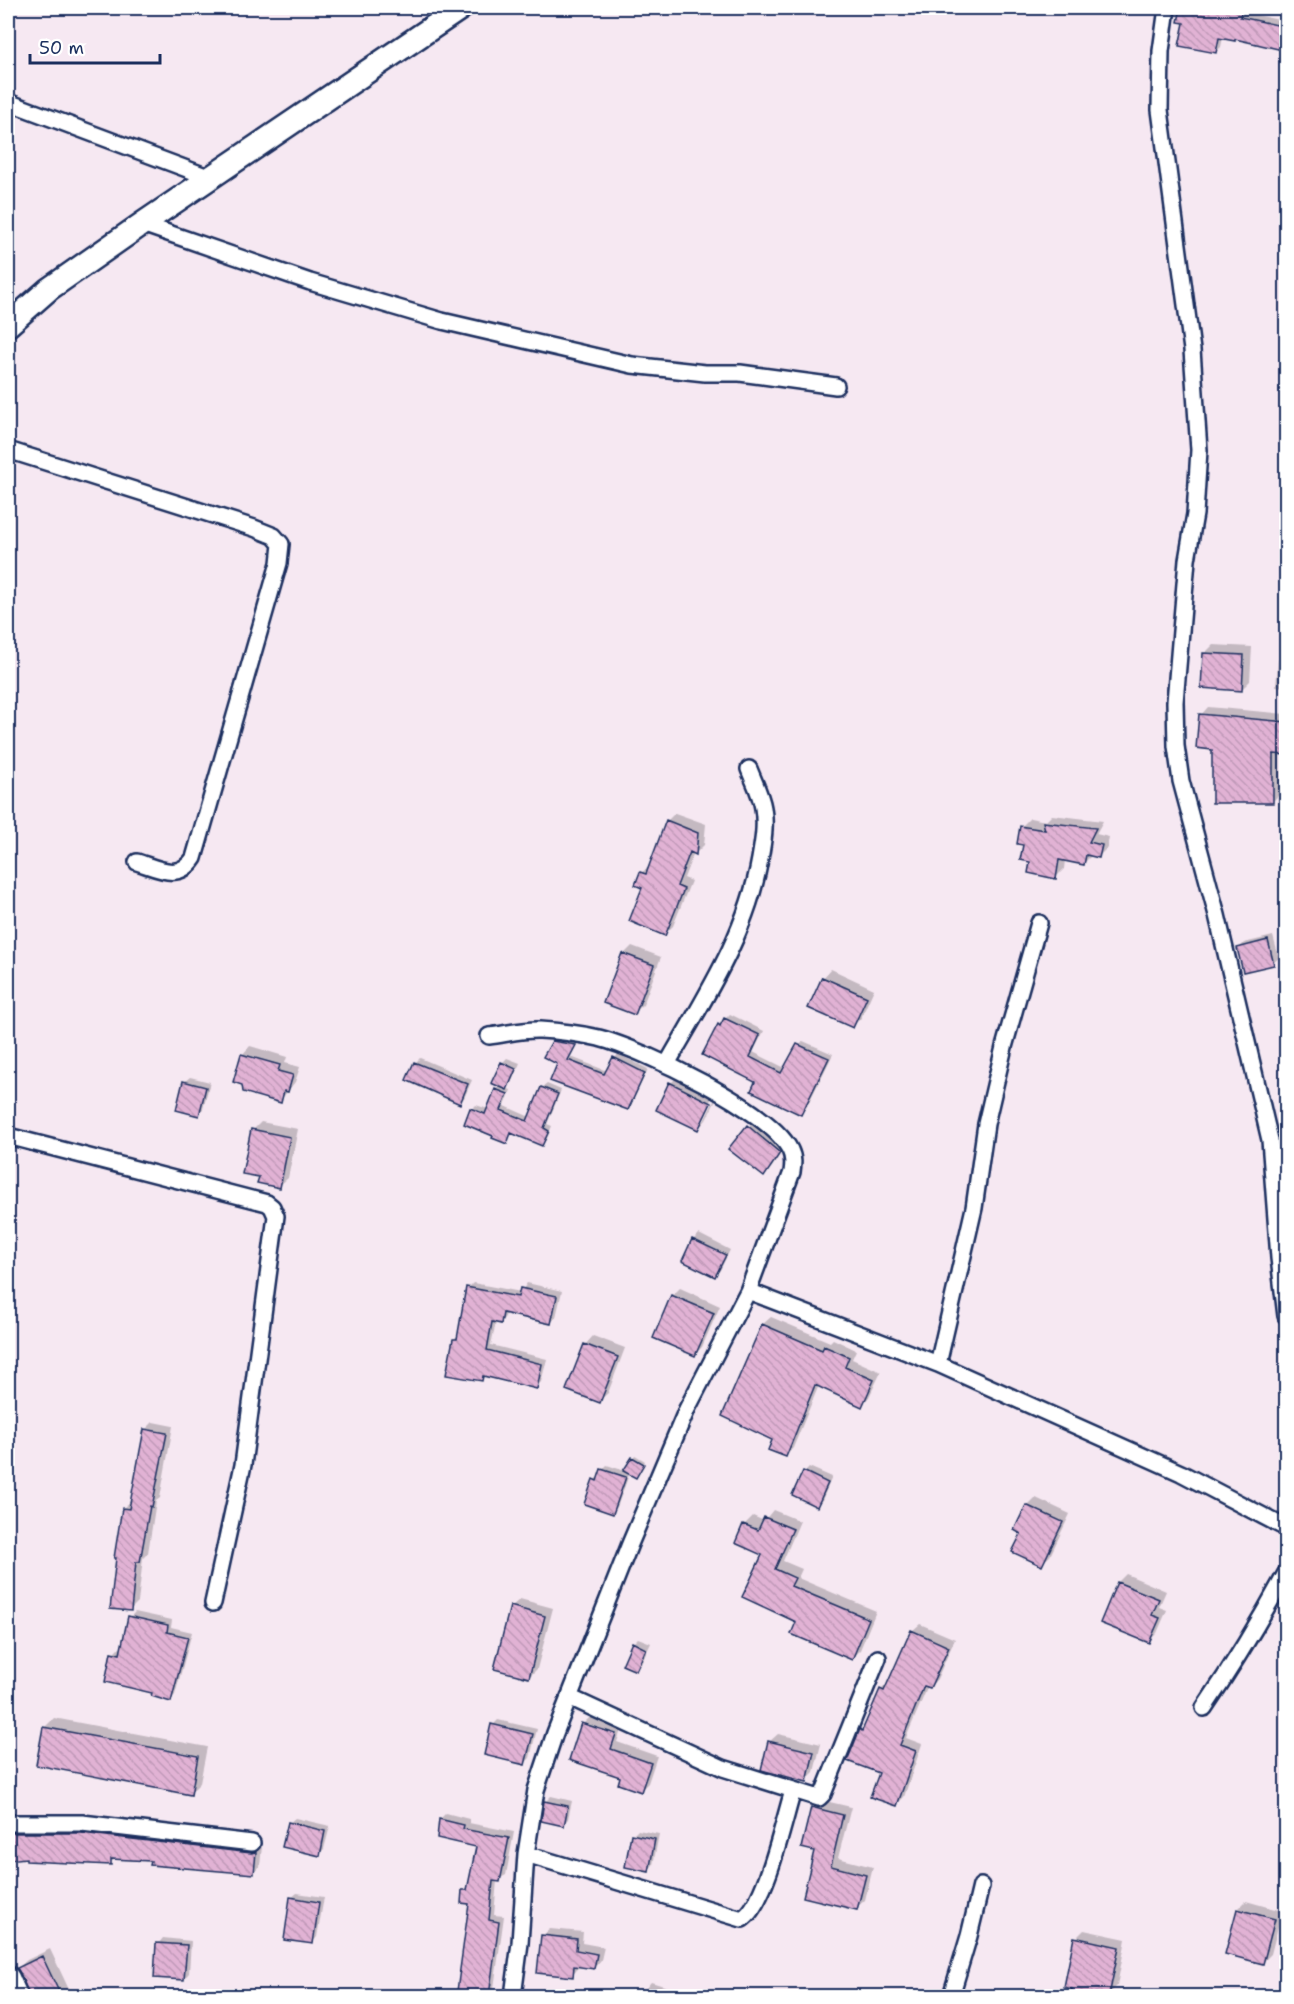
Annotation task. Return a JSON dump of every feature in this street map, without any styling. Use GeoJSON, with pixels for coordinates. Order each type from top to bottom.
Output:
{"type":"FeatureCollection","features":[{"type":"Feature","properties":{"kind":"main road"},"geometry":{"type":"LineString","coordinates":[[8,325],[49,289],[461,8]]}},
{"type":"Feature","properties":{"kind":"main road"},"geometry":{"type":"LineString","coordinates":[[8,1978],[16,1996]]}},
{"type":"Feature","properties":{"kind":"street"},"geometry":{"type":"LineString","coordinates":[[1167,8],[1161,51],[1160,110],[1192,350],[1199,450],[1195,514],[1187,560],[1175,702],[1176,746],[1180,781],[1217,915],[1270,1140],[1279,1257],[1287,1316]]}},
{"type":"Feature","properties":{"kind":"street"},"geometry":{"type":"LineString","coordinates":[[8,102],[211,178]]}},
{"type":"Feature","properties":{"kind":"street"},"geometry":{"type":"LineString","coordinates":[[142,224],[310,282],[464,326],[632,365],[705,374],[740,373],[836,386]]}},
{"type":"Feature","properties":{"kind":"street"},"geometry":{"type":"LineString","coordinates":[[8,450],[254,528],[274,536],[281,544],[279,563],[194,858],[188,867],[179,872],[159,870],[137,862]]}},
{"type":"Feature","properties":{"kind":"street"},"geometry":{"type":"LineString","coordinates":[[667,1064],[719,973],[750,907],[765,824],[763,807],[749,769]]}},
{"type":"Feature","properties":{"kind":"street"},"geometry":{"type":"LineString","coordinates":[[938,1364],[974,1208],[986,1124],[1004,1047],[1038,923]]}},
{"type":"Feature","properties":{"kind":"street"},"geometry":{"type":"LineString","coordinates":[[489,1036],[538,1030],[599,1038],[667,1064],[743,1106],[782,1138],[794,1161],[748,1291],[687,1409],[569,1697],[536,1790],[526,1854],[520,1943],[513,1996]]}},
{"type":"Feature","properties":{"kind":"street"},"geometry":{"type":"LineString","coordinates":[[8,1136],[267,1203],[272,1207],[276,1216],[243,1465],[213,1603]]}},
{"type":"Feature","properties":{"kind":"street"},"geometry":{"type":"LineString","coordinates":[[748,1291],[938,1364],[1181,1473],[1287,1528]]}},
{"type":"Feature","properties":{"kind":"street"},"geometry":{"type":"LineString","coordinates":[[1204,1708],[1287,1573]]}},
{"type":"Feature","properties":{"kind":"street"},"geometry":{"type":"LineString","coordinates":[[569,1697],[723,1768],[819,1798],[823,1794],[878,1658]]}},
{"type":"Feature","properties":{"kind":"street"},"geometry":{"type":"LineString","coordinates":[[526,1854],[742,1919],[754,1907],[763,1889],[793,1791]]}},
{"type":"Feature","properties":{"kind":"street"},"geometry":{"type":"LineString","coordinates":[[8,1823],[82,1823],[252,1843]]}},
{"type":"Feature","properties":{"kind":"street"},"geometry":{"type":"LineString","coordinates":[[951,1996],[981,1886]]}},
{"type":"Feature","properties":{"kind":"building"},"geometry":{"type":"Polygon","coordinates":[[[1181,8],[1242,8],[1240,17],[1287,27],[1287,51],[1235,39],[1235,41],[1219,38],[1216,53],[1179,46],[1184,23],[1178,22],[1181,8]]]}},
{"type":"Feature","properties":{"kind":"building"},"geometry":{"type":"Polygon","coordinates":[[[1203,653],[1244,655],[1242,691],[1201,688],[1203,653]]]}},
{"type":"Feature","properties":{"kind":"building"},"geometry":{"type":"Polygon","coordinates":[[[1199,714],[1287,722],[1287,755],[1273,754],[1273,803],[1212,803],[1212,750],[1196,748],[1199,714]]]}},
{"type":"Feature","properties":{"kind":"building"},"geometry":{"type":"Polygon","coordinates":[[[666,820],[698,833],[696,855],[690,852],[677,886],[684,889],[665,936],[629,921],[642,888],[635,885],[640,872],[646,874],[666,820]]]}},
{"type":"Feature","properties":{"kind":"building"},"geometry":{"type":"Polygon","coordinates":[[[1043,822],[1096,828],[1089,842],[1102,845],[1099,858],[1086,855],[1084,865],[1059,860],[1056,879],[1028,873],[1030,862],[1020,860],[1023,845],[1017,844],[1020,826],[1045,830],[1043,822]]]}},
{"type":"Feature","properties":{"kind":"building"},"geometry":{"type":"Polygon","coordinates":[[[1268,940],[1274,965],[1243,972],[1237,948],[1268,940]]]}},
{"type":"Feature","properties":{"kind":"building"},"geometry":{"type":"Polygon","coordinates":[[[622,953],[654,965],[635,1015],[603,1003],[622,953]]]}},
{"type":"Feature","properties":{"kind":"building"},"geometry":{"type":"Polygon","coordinates":[[[822,977],[867,997],[853,1028],[808,1008],[822,977]]]}},
{"type":"Feature","properties":{"kind":"building"},"geometry":{"type":"Polygon","coordinates":[[[724,1018],[760,1035],[750,1057],[781,1073],[797,1044],[829,1058],[801,1115],[751,1091],[755,1082],[702,1055],[718,1024],[720,1026],[724,1018]]]}},
{"type":"Feature","properties":{"kind":"building"},"geometry":{"type":"Polygon","coordinates":[[[552,1041],[576,1045],[568,1060],[604,1074],[613,1057],[645,1073],[628,1110],[550,1081],[557,1064],[543,1057],[552,1041]]]}},
{"type":"Feature","properties":{"kind":"building"},"geometry":{"type":"Polygon","coordinates":[[[241,1054],[280,1065],[278,1071],[293,1075],[288,1092],[284,1091],[281,1103],[243,1092],[242,1085],[233,1082],[241,1054]]]}},
{"type":"Feature","properties":{"kind":"building"},"geometry":{"type":"Polygon","coordinates":[[[414,1062],[468,1084],[460,1104],[406,1080],[414,1062]]]}},
{"type":"Feature","properties":{"kind":"building"},"geometry":{"type":"Polygon","coordinates":[[[501,1062],[516,1069],[507,1090],[491,1083],[501,1062]]]}},
{"type":"Feature","properties":{"kind":"building"},"geometry":{"type":"Polygon","coordinates":[[[183,1081],[206,1087],[199,1116],[176,1110],[183,1081]]]}},
{"type":"Feature","properties":{"kind":"building"},"geometry":{"type":"Polygon","coordinates":[[[669,1082],[711,1103],[698,1130],[656,1110],[669,1082]]]}},
{"type":"Feature","properties":{"kind":"building"},"geometry":{"type":"Polygon","coordinates":[[[541,1087],[558,1094],[544,1128],[549,1131],[542,1146],[511,1133],[507,1144],[464,1124],[470,1108],[485,1114],[495,1089],[508,1094],[501,1110],[527,1121],[541,1087]]]}},
{"type":"Feature","properties":{"kind":"building"},"geometry":{"type":"Polygon","coordinates":[[[747,1125],[780,1153],[764,1177],[728,1149],[747,1125]]]}},
{"type":"Feature","properties":{"kind":"building"},"geometry":{"type":"Polygon","coordinates":[[[251,1129],[290,1137],[280,1188],[257,1183],[259,1177],[242,1174],[251,1129]]]}},
{"type":"Feature","properties":{"kind":"building"},"geometry":{"type":"Polygon","coordinates":[[[692,1239],[726,1255],[715,1277],[682,1261],[692,1239]]]}},
{"type":"Feature","properties":{"kind":"building"},"geometry":{"type":"Polygon","coordinates":[[[466,1287],[518,1297],[520,1288],[557,1296],[551,1324],[503,1313],[501,1324],[492,1322],[487,1350],[542,1364],[537,1389],[483,1376],[482,1381],[446,1375],[453,1339],[457,1339],[466,1287]]]}},
{"type":"Feature","properties":{"kind":"building"},"geometry":{"type":"Polygon","coordinates":[[[671,1295],[714,1313],[695,1356],[653,1338],[671,1295]]]}},
{"type":"Feature","properties":{"kind":"building"},"geometry":{"type":"Polygon","coordinates":[[[762,1324],[822,1350],[824,1346],[849,1357],[845,1367],[874,1380],[862,1407],[815,1385],[786,1457],[768,1450],[772,1440],[722,1416],[762,1324]]]}},
{"type":"Feature","properties":{"kind":"building"},"geometry":{"type":"Polygon","coordinates":[[[584,1344],[618,1357],[600,1403],[566,1390],[584,1344]]]}},
{"type":"Feature","properties":{"kind":"building"},"geometry":{"type":"Polygon","coordinates":[[[144,1429],[167,1433],[140,1562],[136,1562],[131,1611],[110,1609],[116,1558],[114,1558],[122,1508],[129,1509],[144,1429]]]}},
{"type":"Feature","properties":{"kind":"building"},"geometry":{"type":"Polygon","coordinates":[[[632,1457],[644,1464],[636,1478],[623,1471],[632,1457]]]}},
{"type":"Feature","properties":{"kind":"building"},"geometry":{"type":"Polygon","coordinates":[[[601,1469],[626,1477],[613,1514],[584,1504],[593,1479],[597,1481],[601,1469]]]}},
{"type":"Feature","properties":{"kind":"building"},"geometry":{"type":"Polygon","coordinates":[[[803,1471],[828,1483],[817,1507],[792,1495],[803,1471]]]}},
{"type":"Feature","properties":{"kind":"building"},"geometry":{"type":"Polygon","coordinates":[[[1026,1505],[1063,1522],[1042,1566],[1012,1552],[1021,1534],[1014,1530],[1026,1505]]]}},
{"type":"Feature","properties":{"kind":"building"},"geometry":{"type":"Polygon","coordinates":[[[764,1517],[793,1529],[775,1569],[795,1578],[791,1586],[869,1619],[852,1660],[791,1634],[796,1622],[742,1597],[762,1555],[735,1543],[743,1524],[758,1530],[764,1517]]]}},
{"type":"Feature","properties":{"kind":"building"},"geometry":{"type":"Polygon","coordinates":[[[1117,1582],[1159,1599],[1152,1615],[1160,1618],[1149,1643],[1100,1623],[1117,1582]]]}},
{"type":"Feature","properties":{"kind":"building"},"geometry":{"type":"Polygon","coordinates":[[[510,1606],[545,1616],[529,1678],[494,1669],[510,1606]]]}},
{"type":"Feature","properties":{"kind":"building"},"geometry":{"type":"Polygon","coordinates":[[[128,1616],[168,1625],[167,1632],[188,1637],[171,1702],[151,1696],[152,1693],[105,1682],[111,1652],[120,1654],[128,1616]]]}},
{"type":"Feature","properties":{"kind":"building"},"geometry":{"type":"Polygon","coordinates":[[[911,1630],[949,1647],[930,1688],[924,1686],[900,1745],[916,1751],[897,1806],[870,1797],[879,1773],[847,1761],[880,1689],[884,1691],[911,1630]]]}},
{"type":"Feature","properties":{"kind":"building"},"geometry":{"type":"Polygon","coordinates":[[[632,1642],[646,1649],[636,1671],[622,1665],[632,1642]]]}},
{"type":"Feature","properties":{"kind":"building"},"geometry":{"type":"Polygon","coordinates":[[[581,1723],[616,1734],[611,1749],[651,1763],[641,1792],[618,1784],[620,1777],[569,1760],[581,1723]]]}},
{"type":"Feature","properties":{"kind":"building"},"geometry":{"type":"Polygon","coordinates":[[[491,1724],[533,1734],[525,1765],[484,1755],[491,1724]]]}},
{"type":"Feature","properties":{"kind":"building"},"geometry":{"type":"Polygon","coordinates":[[[43,1727],[198,1756],[191,1795],[36,1765],[43,1727]]]}},
{"type":"Feature","properties":{"kind":"building"},"geometry":{"type":"Polygon","coordinates":[[[768,1741],[814,1752],[807,1782],[761,1770],[768,1741]]]}},
{"type":"Feature","properties":{"kind":"building"},"geometry":{"type":"Polygon","coordinates":[[[544,1801],[568,1806],[564,1826],[541,1821],[544,1801]]]}},
{"type":"Feature","properties":{"kind":"building"},"geometry":{"type":"Polygon","coordinates":[[[811,1807],[843,1815],[831,1866],[866,1875],[857,1910],[803,1897],[814,1851],[801,1848],[811,1807]]]}},
{"type":"Feature","properties":{"kind":"building"},"geometry":{"type":"Polygon","coordinates":[[[439,1819],[464,1825],[463,1829],[509,1838],[500,1882],[493,1881],[489,1920],[499,1922],[489,1996],[457,1991],[469,1904],[461,1903],[462,1890],[467,1890],[476,1847],[437,1838],[439,1819]]]}},
{"type":"Feature","properties":{"kind":"building"},"geometry":{"type":"Polygon","coordinates":[[[288,1822],[325,1831],[320,1856],[282,1847],[288,1822]]]}},
{"type":"Feature","properties":{"kind":"building"},"geometry":{"type":"Polygon","coordinates":[[[8,1833],[81,1833],[256,1852],[254,1874],[150,1865],[151,1861],[111,1859],[111,1865],[26,1861],[26,1858],[8,1860],[8,1833]]]}},
{"type":"Feature","properties":{"kind":"building"},"geometry":{"type":"Polygon","coordinates":[[[631,1834],[655,1839],[649,1872],[625,1867],[631,1834]]]}},
{"type":"Feature","properties":{"kind":"building"},"geometry":{"type":"Polygon","coordinates":[[[290,1897],[319,1902],[313,1944],[284,1940],[290,1897]]]}},
{"type":"Feature","properties":{"kind":"building"},"geometry":{"type":"Polygon","coordinates":[[[1237,1909],[1275,1919],[1263,1964],[1225,1954],[1237,1909]]]}},
{"type":"Feature","properties":{"kind":"building"},"geometry":{"type":"Polygon","coordinates":[[[541,1935],[577,1939],[576,1950],[597,1954],[594,1969],[574,1966],[573,1977],[537,1973],[541,1935]]]}},
{"type":"Feature","properties":{"kind":"building"},"geometry":{"type":"Polygon","coordinates":[[[1074,1937],[1119,1947],[1109,1996],[1096,1993],[1094,1996],[1071,1996],[1072,1989],[1064,1987],[1074,1937]]]}},
{"type":"Feature","properties":{"kind":"building"},"geometry":{"type":"Polygon","coordinates":[[[156,1943],[187,1945],[184,1980],[154,1978],[156,1943]]]}},
{"type":"Feature","properties":{"kind":"building"},"geometry":{"type":"Polygon","coordinates":[[[42,1956],[61,1996],[29,1996],[17,1968],[42,1956]]]}}]}
